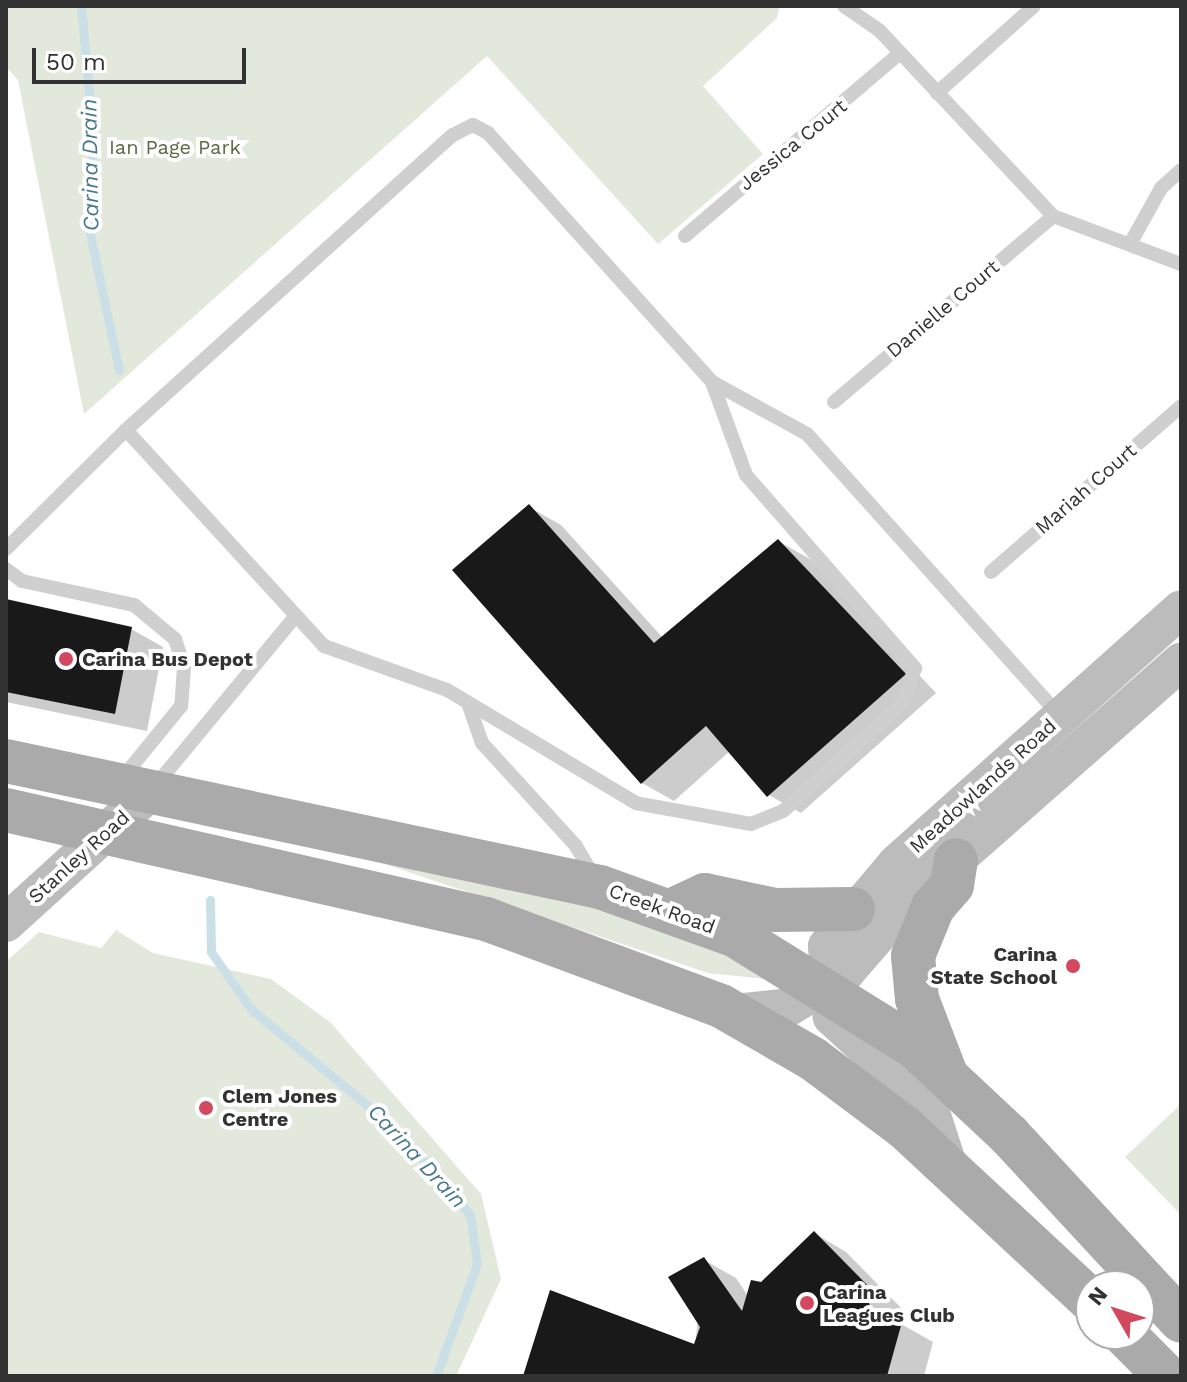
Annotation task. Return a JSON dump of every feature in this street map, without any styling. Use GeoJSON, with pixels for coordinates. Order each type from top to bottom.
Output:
{"type":"FeatureCollection","features":[{"type":"Feature","properties":{"kind":"main road","name":"Meadowlands Road"},"geometry":{"type":"LineString","coordinates":[[948,1165],[929,1106],[838,1026],[824,987],[827,946],[853,909],[1181,609]]}},
{"type":"Feature","properties":{"kind":"main road","name":"Meadowlands Road"},"geometry":{"type":"LineString","coordinates":[[735,1013],[789,1007],[824,987],[956,860],[1181,662]]}},
{"type":"Feature","properties":{"kind":"main road","name":"Creek Road"},"geometry":{"type":"LineString","coordinates":[[6,761],[600,887],[673,910],[770,953],[883,1022],[945,1074],[1181,1321]]}},
{"type":"Feature","properties":{"kind":"main road","name":"Stanley Road"},"geometry":{"type":"LineString","coordinates":[[6,923],[92,828],[134,787]]}},
{"type":"Feature","properties":{"kind":"main road"},"geometry":{"type":"LineString","coordinates":[[6,810],[524,929],[735,1013],[862,1094],[948,1165],[1075,1286]]}},
{"type":"Feature","properties":{"kind":"main road","name":"Stanley Road"},"geometry":{"type":"LineString","coordinates":[[6,890],[92,828]]}},
{"type":"Feature","properties":{"kind":"main road"},"geometry":{"type":"LineString","coordinates":[[945,1074],[917,999],[913,956],[933,907],[952,885],[956,860]]}},
{"type":"Feature","properties":{"kind":"main road"},"geometry":{"type":"LineString","coordinates":[[673,910],[705,895],[775,910],[853,909]]}},
{"type":"Feature","properties":{"kind":"main road"},"geometry":{"type":"LineString","coordinates":[[1140,1350],[1166,1376]]}},
{"type":"Feature","properties":{"kind":"lane"},"geometry":{"type":"LineString","coordinates":[[844,6],[900,53],[1053,216],[1181,264]]}},
{"type":"Feature","properties":{"kind":"lane"},"geometry":{"type":"LineString","coordinates":[[937,93],[1034,6]]}},
{"type":"Feature","properties":{"kind":"lane","name":"Jessica Court"},"geometry":{"type":"LineString","coordinates":[[685,236],[900,53]]}},
{"type":"Feature","properties":{"kind":"lane"},"geometry":{"type":"LineString","coordinates":[[6,549],[126,430],[453,135],[473,125],[488,133],[712,382],[807,434],[1088,746]]}},
{"type":"Feature","properties":{"kind":"lane"},"geometry":{"type":"LineString","coordinates":[[1130,244],[1161,188],[1181,170]]}},
{"type":"Feature","properties":{"kind":"lane","name":"Danielle Court"},"geometry":{"type":"LineString","coordinates":[[834,402],[1053,216]]}},
{"type":"Feature","properties":{"kind":"lane"},"geometry":{"type":"LineString","coordinates":[[126,430],[295,617],[335,653],[427,681],[636,803],[751,824],[783,811],[903,703],[915,681],[911,659],[746,475],[712,382]]}},
{"type":"Feature","properties":{"kind":"lane","name":"Mariah Court"},"geometry":{"type":"LineString","coordinates":[[991,572],[1181,406]]}},
{"type":"Feature","properties":{"kind":"lane"},"geometry":{"type":"LineString","coordinates":[[6,569],[22,581],[134,605],[175,639],[184,667],[181,706],[134,787]]}},
{"type":"Feature","properties":{"kind":"lane"},"geometry":{"type":"LineString","coordinates":[[134,787],[295,617]]}},
{"type":"Feature","properties":{"kind":"lane"},"geometry":{"type":"LineString","coordinates":[[468,703],[482,743],[576,846],[600,887]]}},
{"type":"Feature","properties":{"kind":"green space","name":"Ian Page Park"},"geometry":{"type":"Polygon","coordinates":[[[6,6],[780,6],[777,18],[703,86],[763,154],[658,244],[487,56],[84,414],[18,80],[6,67],[6,6]]]}},
{"type":"Feature","properties":{"kind":"green space"},"geometry":{"type":"Polygon","coordinates":[[[367,858],[646,911],[777,980],[708,973],[367,858]]]}},
{"type":"Feature","properties":{"kind":"green space","name":"Clem Jones Centre"},"geometry":{"type":"Polygon","coordinates":[[[116,930],[153,953],[271,979],[330,1022],[481,1194],[501,1279],[456,1376],[6,1376],[6,962],[39,932],[101,948],[116,930]]]}},
{"type":"Feature","properties":{"kind":"green space"},"geometry":{"type":"Polygon","coordinates":[[[1181,1104],[1181,1215],[1125,1157],[1181,1104]]]}},
{"type":"Feature","properties":{"kind":"building"},"geometry":{"type":"Polygon","coordinates":[[[529,504],[654,643],[778,539],[906,674],[767,797],[706,726],[641,784],[452,570],[529,504]]]}},
{"type":"Feature","properties":{"kind":"building","name":"Carina Bus Depot"},"geometry":{"type":"Polygon","coordinates":[[[6,599],[132,627],[115,714],[6,692],[6,599]]]}},
{"type":"Feature","properties":{"kind":"building","name":"Carina Leagues Club"},"geometry":{"type":"Polygon","coordinates":[[[814,1231],[875,1293],[868,1300],[872,1312],[902,1322],[887,1376],[523,1376],[550,1290],[694,1344],[700,1327],[668,1277],[704,1257],[742,1311],[751,1280],[761,1282],[814,1231]]]}},
{"type":"Feature","properties":{"kind":"waterway","name":"Carina Drain"},"geometry":{"type":"LineString","coordinates":[[81,6],[93,136],[90,234],[119,370]]}},
{"type":"Feature","properties":{"kind":"waterway","name":"Carina Drain"},"geometry":{"type":"LineString","coordinates":[[210,900],[211,952],[251,1009],[395,1128],[470,1215],[477,1264],[436,1376]]}},
{"type":"Feature","properties":{"kind":"place","name":"Carina Bus Depot"},"geometry":{"type":"Point","coordinates":[66,659]}},
{"type":"Feature","properties":{"kind":"place","name":"Carina State School"},"geometry":{"type":"Point","coordinates":[1073,966]}},
{"type":"Feature","properties":{"kind":"place","name":"Clem Jones Centre"},"geometry":{"type":"Point","coordinates":[206,1108]}},
{"type":"Feature","properties":{"kind":"place","name":"Carina Leagues Club"},"geometry":{"type":"Point","coordinates":[807,1303]}}]}
